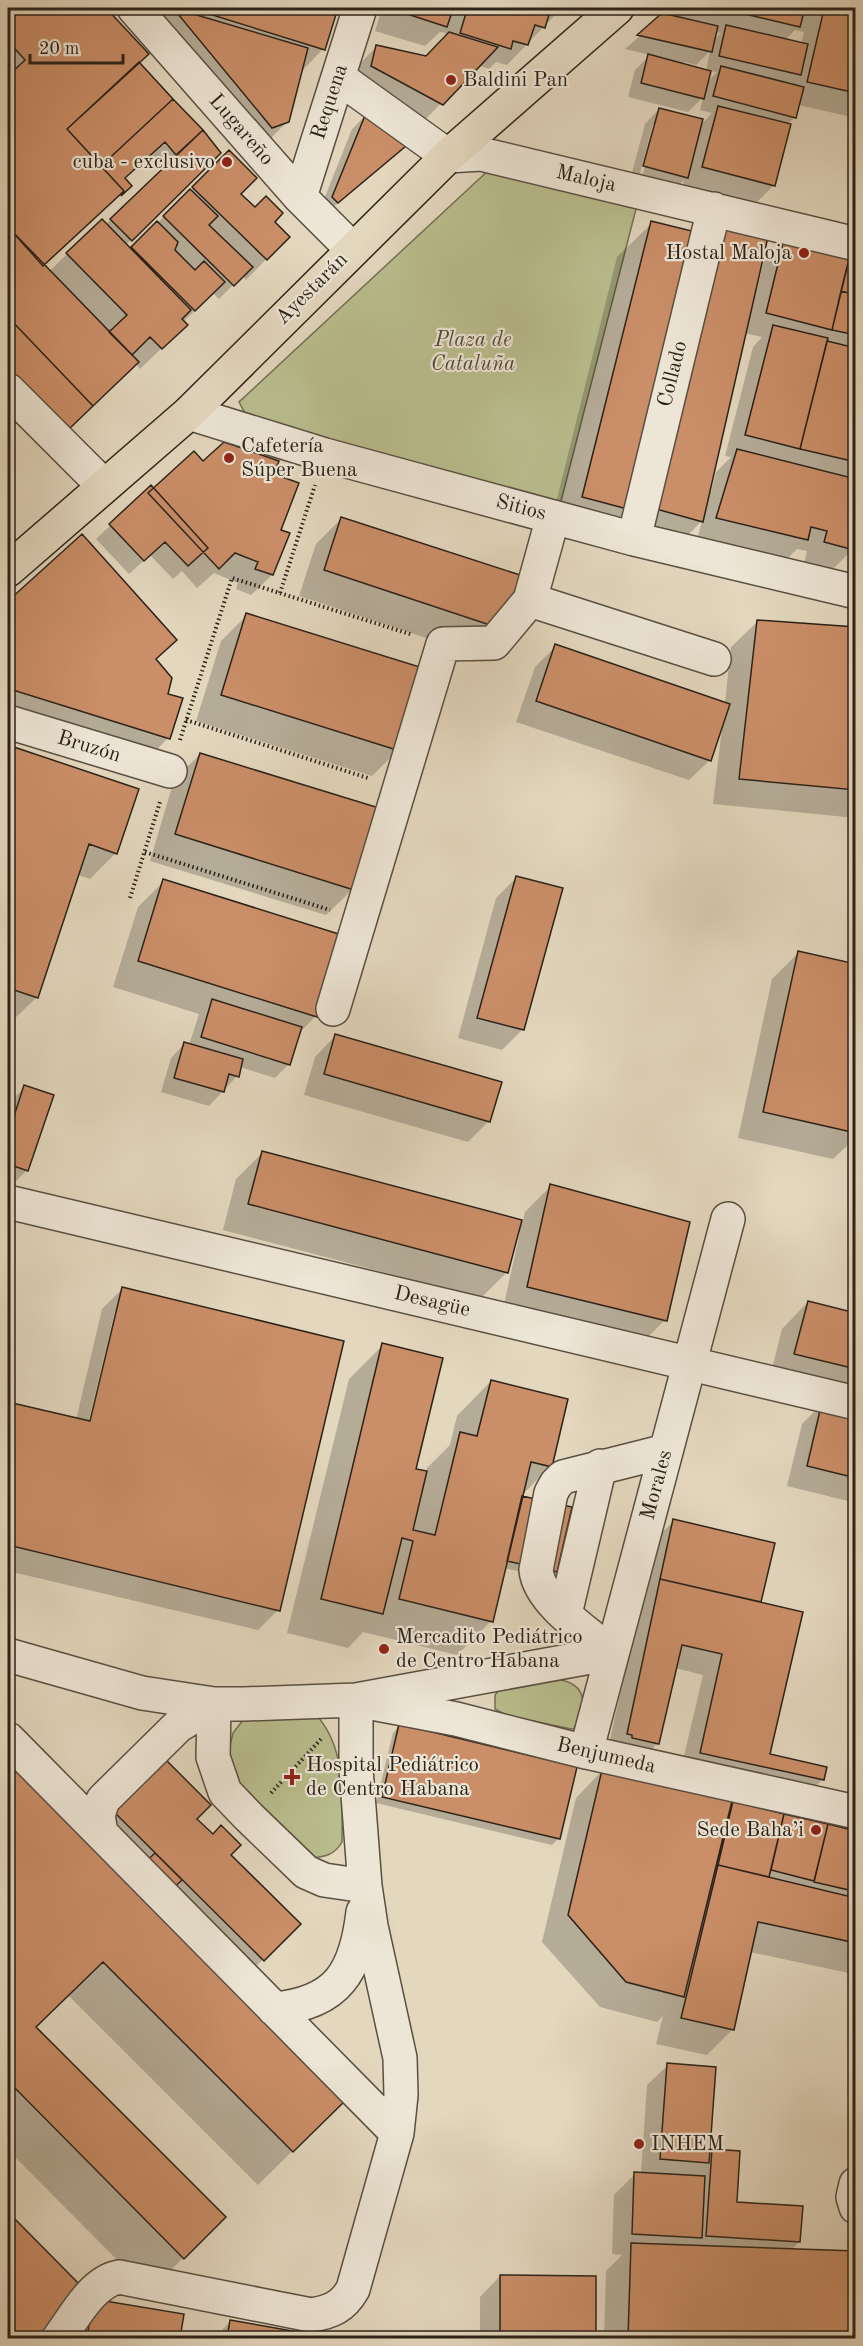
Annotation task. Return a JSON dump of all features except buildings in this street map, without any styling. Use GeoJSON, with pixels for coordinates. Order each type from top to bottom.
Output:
{"type":"FeatureCollection","features":[{"type":"Feature","properties":{"kind":"main road","name":"Ayestarán"},"geometry":{"type":"LineString","coordinates":[[8,570],[189,413],[448,156],[617,8]]}},
{"type":"Feature","properties":{"kind":"street","name":"Lugareño"},"geometry":{"type":"LineString","coordinates":[[134,8],[300,197],[352,249]]}},
{"type":"Feature","properties":{"kind":"street","name":"Requena"},"geometry":{"type":"LineString","coordinates":[[300,197],[360,8]]}},
{"type":"Feature","properties":{"kind":"street"},"geometry":{"type":"LineString","coordinates":[[338,77],[448,156]]}},
{"type":"Feature","properties":{"kind":"street","name":"Maloja"},"geometry":{"type":"LineString","coordinates":[[448,156],[481,154],[855,244]]}},
{"type":"Feature","properties":{"kind":"street","name":"Collado"},"geometry":{"type":"LineString","coordinates":[[634,539],[714,210]]}},
{"type":"Feature","properties":{"kind":"street"},"geometry":{"type":"LineString","coordinates":[[8,390],[104,486]]}},
{"type":"Feature","properties":{"kind":"street","name":"Sitios"},"geometry":{"type":"LineString","coordinates":[[189,413],[326,455],[634,539],[855,592]]}},
{"type":"Feature","properties":{"kind":"street"},"geometry":{"type":"LineString","coordinates":[[333,1009],[443,644],[494,643],[530,600],[554,517]]}},
{"type":"Feature","properties":{"kind":"street"},"geometry":{"type":"LineString","coordinates":[[530,600],[714,659]]}},
{"type":"Feature","properties":{"kind":"street","name":"Bruzón"},"geometry":{"type":"LineString","coordinates":[[8,722],[170,771]]}},
{"type":"Feature","properties":{"kind":"street","name":"Desagüe"},"geometry":{"type":"LineString","coordinates":[[8,1202],[855,1402]]}},
{"type":"Feature","properties":{"kind":"street","name":"Morales"},"geometry":{"type":"LineString","coordinates":[[586,1752],[728,1219]]}},
{"type":"Feature","properties":{"kind":"street"},"geometry":{"type":"LineString","coordinates":[[612,1653],[565,1614],[542,1589],[537,1580],[536,1570],[551,1493],[563,1477],[666,1451]]}},
{"type":"Feature","properties":{"kind":"street"},"geometry":{"type":"LineString","coordinates":[[8,1655],[142,1693],[214,1704],[356,1700],[612,1653]]}},
{"type":"Feature","properties":{"kind":"street"},"geometry":{"type":"LineString","coordinates":[[59,2338],[90,2296],[111,2278],[119,2277],[311,2315],[338,2308],[346,2301],[358,2275],[397,2133],[401,2095],[400,2058],[371,1926],[365,1886],[356,1769],[356,1700]]}},
{"type":"Feature","properties":{"kind":"street","name":"Benjumeda"},"geometry":{"type":"LineString","coordinates":[[356,1700],[456,1719],[586,1752],[855,1812]]}},
{"type":"Feature","properties":{"kind":"street"},"geometry":{"type":"LineString","coordinates":[[214,1704],[213,1757],[225,1792],[306,1872],[324,1880],[365,1886]]}},
{"type":"Feature","properties":{"kind":"street"},"geometry":{"type":"LineString","coordinates":[[101,1833],[98,1815],[103,1800],[178,1726],[214,1704]]}},
{"type":"Feature","properties":{"kind":"street"},"geometry":{"type":"LineString","coordinates":[[8,1738],[397,2133]]}},
{"type":"Feature","properties":{"kind":"street"},"geometry":{"type":"LineString","coordinates":[[274,2009],[315,2001],[324,1996],[341,1979],[356,1951],[365,1886]]}},
{"type":"Feature","properties":{"kind":"path"},"geometry":{"type":"LineString","coordinates":[[280,593],[326,455]]}},
{"type":"Feature","properties":{"kind":"path"},"geometry":{"type":"LineString","coordinates":[[130,898],[232,578],[443,644]]}},
{"type":"Feature","properties":{"kind":"path"},"geometry":{"type":"LineString","coordinates":[[186,720],[399,788]]}},
{"type":"Feature","properties":{"kind":"path"},"geometry":{"type":"LineString","coordinates":[[145,852],[360,920]]}},
{"type":"Feature","properties":{"kind":"path"},"geometry":{"type":"LineString","coordinates":[[249,1818],[356,1700]]}},
{"type":"Feature","properties":{"kind":"green space","name":"Plaza de Cataluña"},"geometry":{"type":"Polygon","coordinates":[[[492,167],[637,205],[560,505],[248,419],[239,402],[492,167]]]}},
{"type":"Feature","properties":{"kind":"green space"},"geometry":{"type":"Polygon","coordinates":[[[557,1679],[568,1682],[580,1691],[583,1704],[576,1728],[571,1729],[506,1715],[495,1709],[495,1695],[499,1690],[557,1679]]]}},
{"type":"Feature","properties":{"kind":"green space"},"geometry":{"type":"Polygon","coordinates":[[[318,1717],[334,1745],[338,1760],[342,1793],[342,1842],[336,1850],[329,1854],[310,1858],[231,1777],[228,1755],[233,1733],[243,1720],[318,1717]]]}},
{"type":"Feature","properties":{"kind":"place","name":"Baldini Pan"},"geometry":{"type":"Point","coordinates":[451,80]}},
{"type":"Feature","properties":{"kind":"place","name":"cuba - exclusivo"},"geometry":{"type":"Point","coordinates":[227,162]}},
{"type":"Feature","properties":{"kind":"place","name":"Hostal Maloja"},"geometry":{"type":"Point","coordinates":[804,253]}},
{"type":"Feature","properties":{"kind":"place","name":"Cafetería Súper Buena"},"geometry":{"type":"Point","coordinates":[229,458]}},
{"type":"Feature","properties":{"kind":"place","name":"Mercadito Pediátrico de Centro Habana"},"geometry":{"type":"Point","coordinates":[384,1649]}},
{"type":"Feature","properties":{"kind":"place","name":"Hospital Pediátrico de Centro Habana"},"geometry":{"type":"Point","coordinates":[292,1777]}},
{"type":"Feature","properties":{"kind":"place","name":"Sede Baha’i"},"geometry":{"type":"Point","coordinates":[816,1830]}},
{"type":"Feature","properties":{"kind":"place","name":"INHEM"},"geometry":{"type":"Point","coordinates":[639,2144]}}]}
